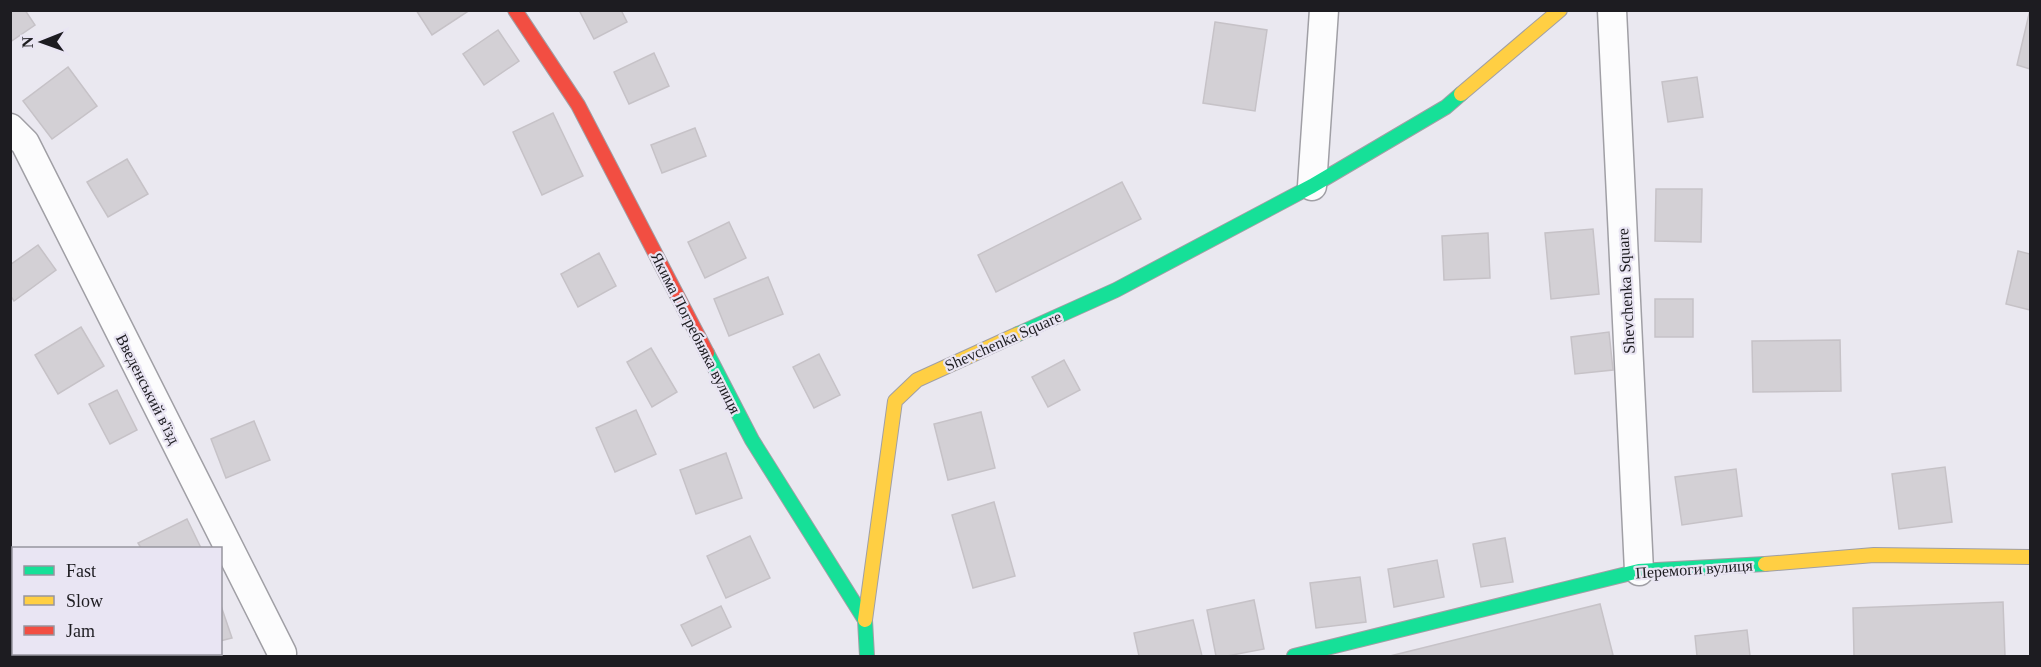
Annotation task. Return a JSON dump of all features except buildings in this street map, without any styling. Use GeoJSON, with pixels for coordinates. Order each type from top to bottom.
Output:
{"type":"FeatureCollection","features":[{"type":"Feature","properties":{"kind":"street","name":"Якима Погребняка вулиця"},"geometry":{"type":"LineString","coordinates":[[515,10],[578,105],[752,440],[864,620],[867,657]]}},
{"type":"Feature","properties":{"kind":"street"},"geometry":{"type":"LineString","coordinates":[[1312,186],[1324,10]]}},
{"type":"Feature","properties":{"kind":"street","name":"Shevchenka Square"},"geometry":{"type":"LineString","coordinates":[[864,620],[895,401],[917,380],[1116,290],[1312,186],[1446,106],[1560,10]]}},
{"type":"Feature","properties":{"kind":"street","name":"Shevchenka Square"},"geometry":{"type":"LineString","coordinates":[[1612,10],[1639,571]]}},
{"type":"Feature","properties":{"kind":"street","name":"Введенський в'їзд"},"geometry":{"type":"LineString","coordinates":[[10,128],[25,143],[282,653]]}},
{"type":"Feature","properties":{"kind":"street","name":"Перемоги вулиця"},"geometry":{"type":"LineString","coordinates":[[1294,657],[1639,571],[1874,555],[2031,557]]}},
{"type":"Feature","properties":{"kind":"traffic: fast"},"geometry":{"type":"LineString","coordinates":[[1018,334],[1116,290],[1312,186],[1446,107],[1461,94]]}},
{"type":"Feature","properties":{"kind":"traffic: fast"},"geometry":{"type":"LineString","coordinates":[[707,353],[752,440],[865,620],[867,656]]}},
{"type":"Feature","properties":{"kind":"traffic: fast"},"geometry":{"type":"LineString","coordinates":[[1294,656],[1639,571],[1765,564]]}},
{"type":"Feature","properties":{"kind":"traffic: slow"},"geometry":{"type":"LineString","coordinates":[[1461,94],[1560,10]]}},
{"type":"Feature","properties":{"kind":"traffic: slow"},"geometry":{"type":"LineString","coordinates":[[865,620],[895,401],[917,380],[1018,334]]}},
{"type":"Feature","properties":{"kind":"traffic: slow"},"geometry":{"type":"LineString","coordinates":[[1765,564],[1874,555],[2030,557]]}},
{"type":"Feature","properties":{"kind":"traffic: jam"},"geometry":{"type":"LineString","coordinates":[[515,10],[578,105],[707,353]]}}]}
